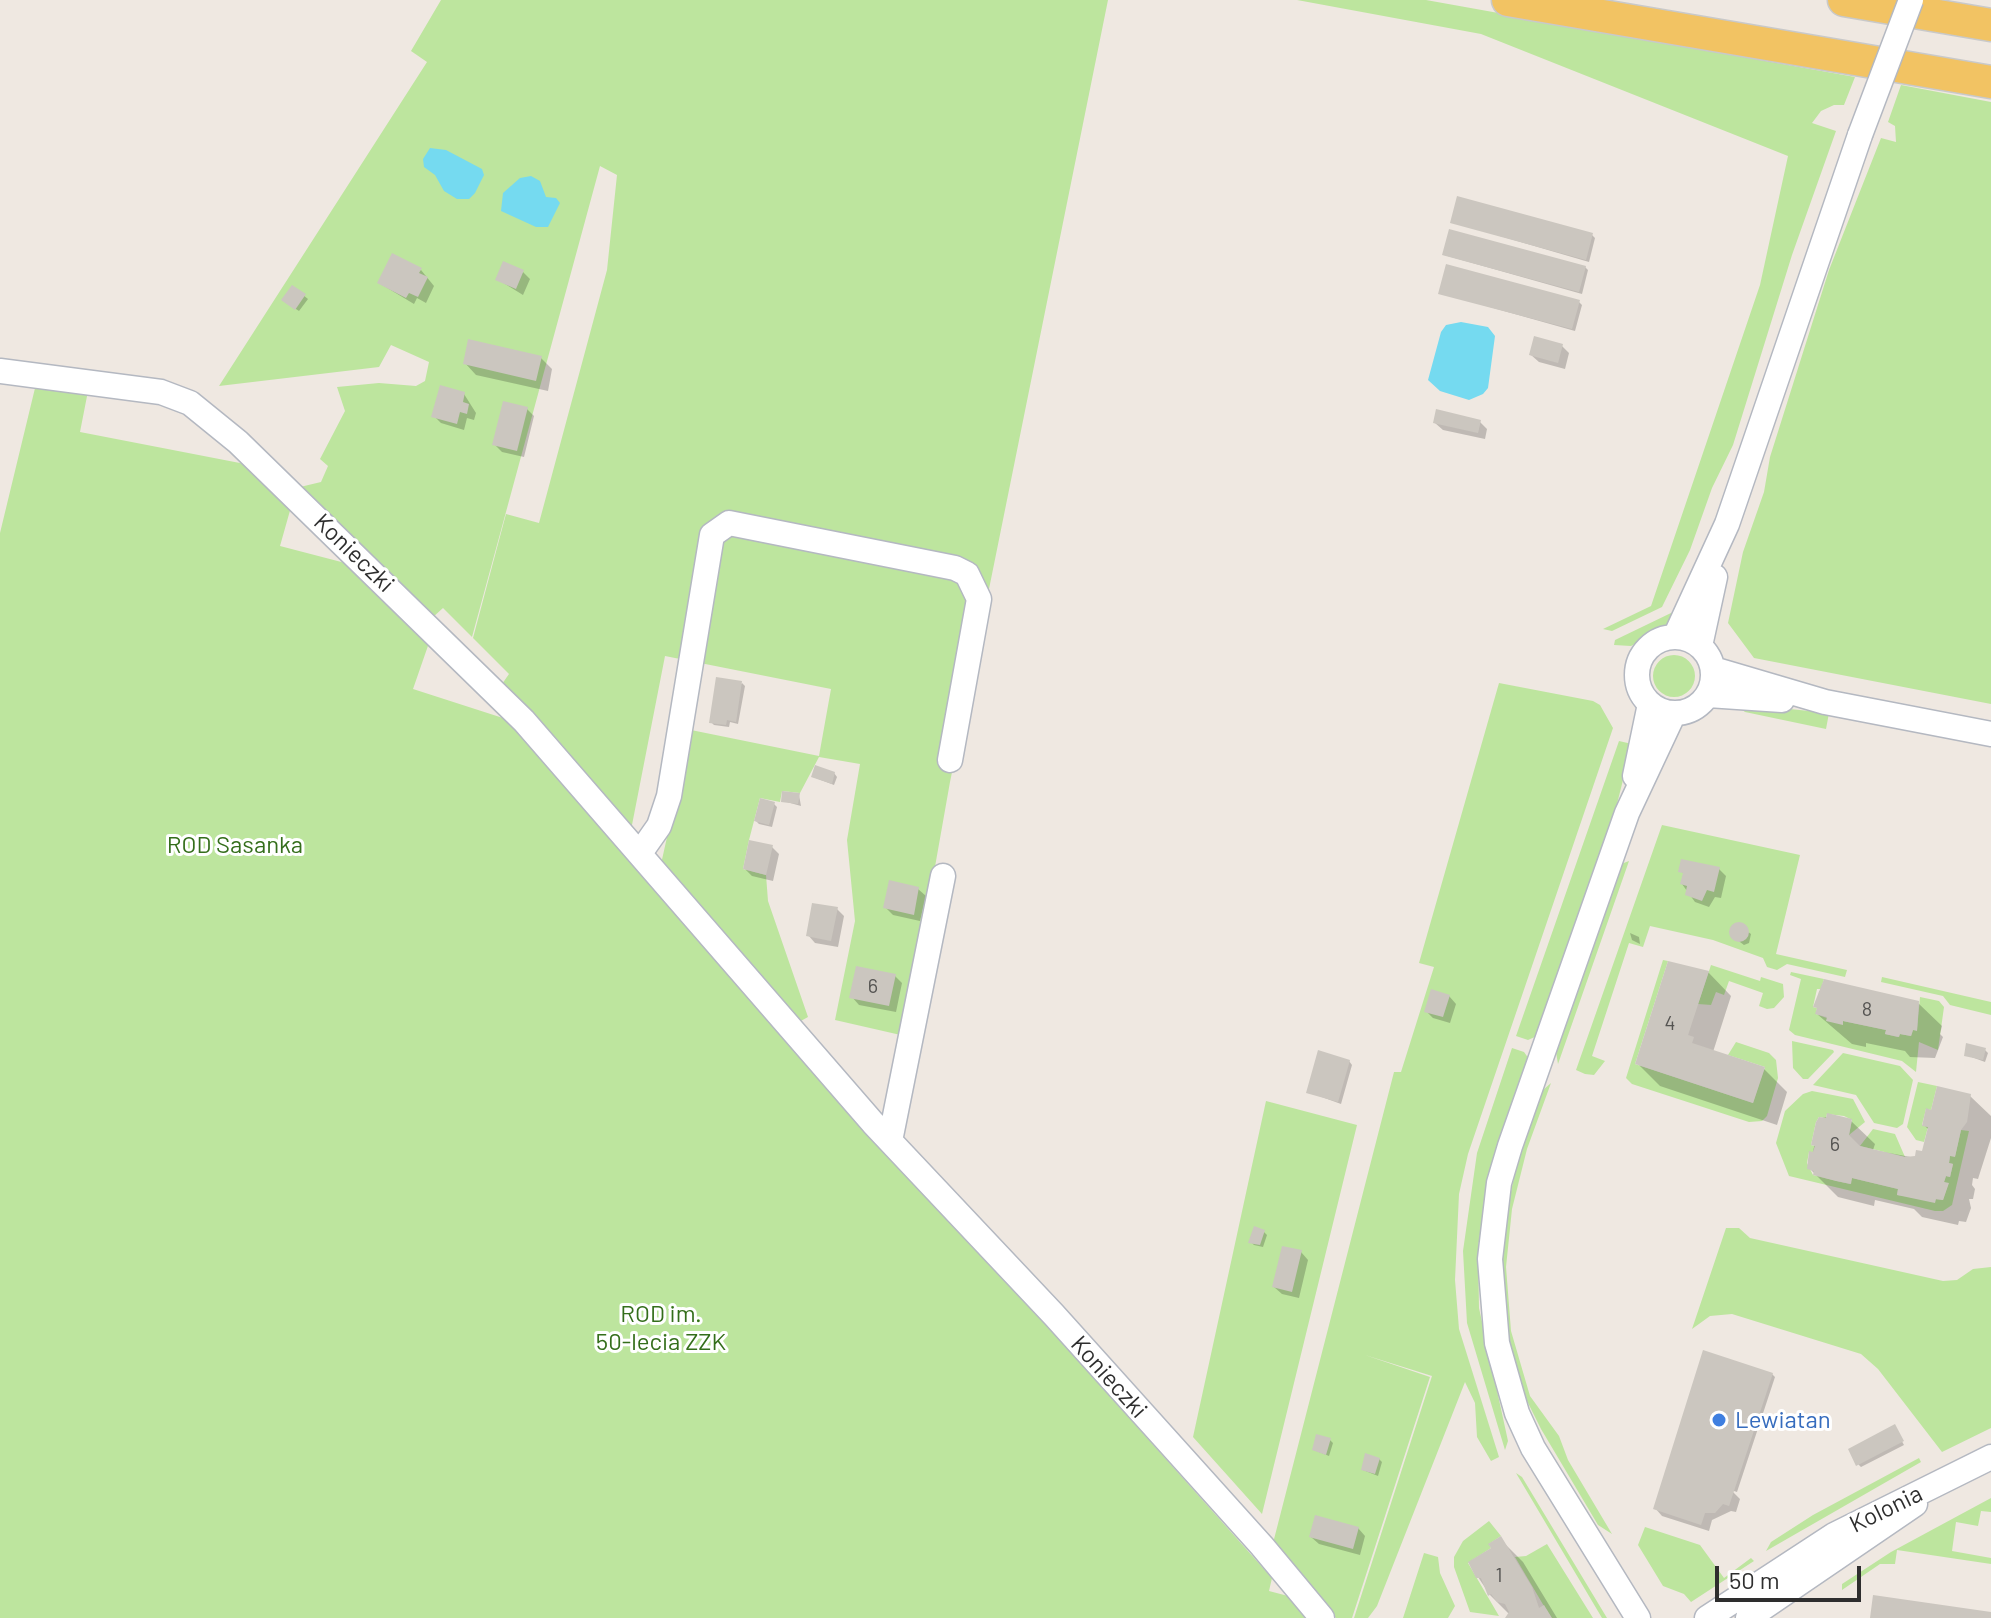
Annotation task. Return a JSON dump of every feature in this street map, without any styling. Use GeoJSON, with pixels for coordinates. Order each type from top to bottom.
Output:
{"type":"FeatureCollection","features":[{"type":"Feature","properties":{"kind":"main road"},"geometry":{"type":"LineString","coordinates":[[1508,0],[1991,82]]}},
{"type":"Feature","properties":{"kind":"main road"},"geometry":{"type":"LineString","coordinates":[[1844,0],[1991,25]]}},
{"type":"Feature","properties":{"kind":"street"},"geometry":{"type":"LineString","coordinates":[[1675,637],[1727,524],[1860,135],[1911,0]]}},
{"type":"Feature","properties":{"kind":"street","name":"Konieczki"},"geometry":{"type":"LineString","coordinates":[[0,371],[161,392],[190,403],[212,419],[461,656],[524,721],[890,1141],[1054,1315],[1272,1557],[1322,1618]]}},
{"type":"Feature","properties":{"kind":"street"},"geometry":{"type":"LineString","coordinates":[[640,853],[659,826],[669,796],[712,535],[729,523],[955,568],[967,574],[979,599],[950,760]]}},
{"type":"Feature","properties":{"kind":"street"},"geometry":{"type":"LineString","coordinates":[[1700,646],[1727,524]]}},
{"type":"Feature","properties":{"kind":"street"},"geometry":{"type":"LineString","coordinates":[[1675,637],[1700,646],[1713,669],[1708,695],[1693,709],[1674,713],[1650,704],[1638,683],[1640,661],[1657,642],[1675,637]]}},
{"type":"Feature","properties":{"kind":"street"},"geometry":{"type":"LineString","coordinates":[[1713,669],[1825,702],[1991,734]]}},
{"type":"Feature","properties":{"kind":"street"},"geometry":{"type":"LineString","coordinates":[[1708,695],[1825,702]]}},
{"type":"Feature","properties":{"kind":"street"},"geometry":{"type":"LineString","coordinates":[[1627,813],[1650,704]]}},
{"type":"Feature","properties":{"kind":"street"},"geometry":{"type":"LineString","coordinates":[[1638,1618],[1533,1448],[1517,1413],[1497,1343],[1490,1259],[1499,1183],[1510,1146],[1627,813],[1674,713]]}},
{"type":"Feature","properties":{"kind":"street"},"geometry":{"type":"LineString","coordinates":[[890,1141],[943,876]]}},
{"type":"Feature","properties":{"kind":"street","name":"Kolonia"},"geometry":{"type":"LineString","coordinates":[[1707,1618],[1834,1535],[1991,1457]]}},
{"type":"Feature","properties":{"kind":"street","name":"Kolonia"},"geometry":{"type":"LineString","coordinates":[[1748,1618],[1882,1530],[1946,1481]]}},
{"type":"Feature","properties":{"kind":"green space"},"geometry":{"type":"Polygon","coordinates":[[[441,0],[1108,0],[950,782],[905,1036],[835,1020],[855,921],[847,840],[860,764],[819,757],[800,793],[782,791],[780,802],[760,798],[749,840],[743,869],[766,875],[768,901],[808,1017],[799,1022],[661,864],[691,730],[819,756],[831,689],[665,656],[631,830],[557,739],[502,684],[509,674],[473,638],[506,514],[539,523],[607,270],[617,175],[600,166],[472,637],[443,608],[432,618],[300,487],[321,482],[328,466],[320,459],[345,411],[337,387],[379,383],[416,386],[425,381],[429,362],[391,345],[379,367],[219,386],[427,62],[411,51],[441,0]]]}},
{"type":"Feature","properties":{"kind":"green space"},"geometry":{"type":"Polygon","coordinates":[[[1297,0],[1426,0],[1855,77],[1844,105],[1834,105],[1821,111],[1812,123],[1836,131],[1792,255],[1733,445],[1712,488],[1690,550],[1662,607],[1612,631],[1603,629],[1651,606],[1760,285],[1788,156],[1481,34],[1297,0]]]}},
{"type":"Feature","properties":{"kind":"green space"},"geometry":{"type":"Polygon","coordinates":[[[1901,85],[1991,102],[1991,704],[1754,658],[1728,623],[1743,552],[1764,492],[1770,457],[1829,270],[1881,138],[1896,142],[1895,126],[1888,122],[1901,85]]]}},
{"type":"Feature","properties":{"kind":"green space"},"geometry":{"type":"Polygon","coordinates":[[[36,384],[88,391],[80,432],[245,464],[291,507],[280,546],[349,564],[430,640],[413,689],[506,719],[1272,1578],[1269,1591],[1288,1596],[1306,1618],[0,1618],[0,533],[36,384]]]}},
{"type":"Feature","properties":{"kind":"green space"},"geometry":{"type":"Polygon","coordinates":[[[1671,613],[1677,614],[1663,630],[1631,646],[1614,645],[1615,640],[1671,613]]]}},
{"type":"Feature","properties":{"kind":"green space"},"geometry":{"type":"Polygon","coordinates":[[[1674,655],[1689,661],[1695,676],[1689,691],[1674,697],[1659,691],[1653,676],[1659,661],[1674,655]]]}},
{"type":"Feature","properties":{"kind":"green space"},"geometry":{"type":"Polygon","coordinates":[[[1499,683],[1593,701],[1600,705],[1613,728],[1468,1154],[1459,1194],[1455,1280],[1459,1329],[1499,1457],[1491,1461],[1477,1437],[1475,1403],[1465,1382],[1377,1606],[1368,1618],[1354,1618],[1432,1376],[1365,1355],[1430,1377],[1352,1618],[1336,1618],[1272,1547],[1394,1072],[1401,1072],[1434,967],[1419,963],[1499,683]]]}},
{"type":"Feature","properties":{"kind":"green space"},"geometry":{"type":"Polygon","coordinates":[[[1760,706],[1829,713],[1826,729],[1741,709],[1760,706]]]}},
{"type":"Feature","properties":{"kind":"green space"},"geometry":{"type":"Polygon","coordinates":[[[1619,741],[1632,744],[1616,808],[1537,1036],[1528,1040],[1516,1036],[1619,741]]]}},
{"type":"Feature","properties":{"kind":"green space"},"geometry":{"type":"Polygon","coordinates":[[[1662,825],[1800,855],[1776,954],[1847,970],[1845,977],[1787,964],[1777,970],[1767,967],[1763,958],[1713,940],[1650,926],[1643,947],[1629,943],[1592,1056],[1605,1061],[1594,1075],[1585,1074],[1576,1070],[1662,825]]]}},
{"type":"Feature","properties":{"kind":"green space"},"geometry":{"type":"Polygon","coordinates":[[[1629,861],[1558,1064],[1556,1052],[1621,864],[1629,861]]]}},
{"type":"Feature","properties":{"kind":"green space"},"geometry":{"type":"Polygon","coordinates":[[[1663,960],[1668,961],[1635,1064],[1753,1103],[1765,1067],[1728,1055],[1736,1042],[1769,1053],[1776,1060],[1778,1078],[1767,1116],[1762,1121],[1749,1122],[1632,1084],[1626,1078],[1663,960]]]}},
{"type":"Feature","properties":{"kind":"green space"},"geometry":{"type":"Polygon","coordinates":[[[1711,965],[1760,981],[1761,977],[1783,984],[1784,997],[1774,1008],[1767,1009],[1759,1006],[1763,993],[1729,981],[1724,995],[1716,992],[1711,1005],[1698,1004],[1711,965]]]}},
{"type":"Feature","properties":{"kind":"green space"},"geometry":{"type":"Polygon","coordinates":[[[1791,972],[1824,979],[1821,989],[1817,989],[1813,1007],[1817,1008],[1816,1014],[1843,1024],[1843,1021],[1886,1030],[1885,1034],[1898,1037],[1900,1034],[1911,1036],[1913,1030],[1917,1030],[1920,997],[1939,1001],[1944,1007],[1938,1050],[1919,1042],[1916,1072],[1902,1061],[1795,1035],[1789,1030],[1801,979],[1790,975],[1791,972]]]}},
{"type":"Feature","properties":{"kind":"green space"},"geometry":{"type":"Polygon","coordinates":[[[1882,977],[1991,1002],[1991,1015],[1950,1005],[1943,996],[1881,982],[1882,977]]]}},
{"type":"Feature","properties":{"kind":"green space"},"geometry":{"type":"Polygon","coordinates":[[[1792,1041],[1834,1052],[1808,1079],[1803,1079],[1793,1068],[1792,1041]]]}},
{"type":"Feature","properties":{"kind":"green space"},"geometry":{"type":"Polygon","coordinates":[[[1512,1048],[1524,1052],[1529,1059],[1486,1193],[1478,1248],[1479,1308],[1508,1441],[1505,1450],[1467,1323],[1463,1251],[1477,1153],[1512,1048]]]}},
{"type":"Feature","properties":{"kind":"green space"},"geometry":{"type":"Polygon","coordinates":[[[1843,1053],[1900,1066],[1913,1080],[1903,1124],[1897,1128],[1874,1123],[1856,1095],[1813,1085],[1843,1053]]]}},
{"type":"Feature","properties":{"kind":"green space"},"geometry":{"type":"Polygon","coordinates":[[[1918,1082],[1937,1086],[1931,1110],[1926,1109],[1922,1125],[1928,1127],[1924,1142],[1916,1140],[1907,1127],[1918,1082]]]}},
{"type":"Feature","properties":{"kind":"green space"},"geometry":{"type":"Polygon","coordinates":[[[1551,1083],[1527,1149],[1512,1209],[1506,1267],[1511,1331],[1530,1396],[1559,1436],[1568,1460],[1612,1534],[1598,1525],[1541,1429],[1527,1401],[1508,1337],[1501,1253],[1506,1213],[1518,1160],[1543,1090],[1551,1083]]]}},
{"type":"Feature","properties":{"kind":"green space"},"geometry":{"type":"Polygon","coordinates":[[[1812,1091],[1853,1099],[1865,1122],[1849,1135],[1852,1120],[1827,1114],[1826,1118],[1819,1117],[1811,1145],[1815,1146],[1813,1152],[1809,1152],[1807,1163],[1813,1175],[1850,1184],[1852,1178],[1898,1189],[1897,1195],[1943,1200],[1948,1184],[1944,1182],[1946,1176],[1950,1177],[1953,1164],[1949,1163],[1950,1156],[1955,1156],[1961,1130],[1969,1131],[1952,1205],[1943,1211],[1935,1211],[1789,1176],[1776,1143],[1785,1111],[1803,1094],[1812,1091]]]}},
{"type":"Feature","properties":{"kind":"green space"},"geometry":{"type":"Polygon","coordinates":[[[1266,1101],[1357,1125],[1262,1514],[1193,1437],[1266,1101]]]}},
{"type":"Feature","properties":{"kind":"green space"},"geometry":{"type":"Polygon","coordinates":[[[1873,1129],[1895,1134],[1905,1157],[1860,1146],[1873,1129]]]}},
{"type":"Feature","properties":{"kind":"green space"},"geometry":{"type":"Polygon","coordinates":[[[1726,1228],[1739,1228],[1750,1238],[1943,1281],[1957,1280],[1973,1269],[1991,1267],[1991,1428],[1942,1452],[1878,1369],[1861,1354],[1732,1314],[1710,1316],[1692,1329],[1726,1228]]]}},
{"type":"Feature","properties":{"kind":"green space"},"geometry":{"type":"Polygon","coordinates":[[[1919,1458],[1921,1462],[1766,1551],[1771,1542],[1813,1515],[1919,1458]]]}},
{"type":"Feature","properties":{"kind":"green space"},"geometry":{"type":"Polygon","coordinates":[[[1516,1473],[1522,1477],[1607,1618],[1602,1618],[1516,1473]]]}},
{"type":"Feature","properties":{"kind":"green space"},"geometry":{"type":"Polygon","coordinates":[[[1991,1498],[1991,1512],[1981,1511],[1978,1526],[1956,1522],[1952,1551],[1991,1558],[1991,1564],[1897,1550],[1895,1564],[1880,1564],[1842,1590],[1842,1584],[1891,1552],[1991,1498]]]}},
{"type":"Feature","properties":{"kind":"green space"},"geometry":{"type":"Polygon","coordinates":[[[1489,1521],[1501,1536],[1489,1544],[1491,1548],[1468,1563],[1499,1616],[1470,1612],[1454,1567],[1454,1557],[1463,1541],[1489,1521]]]}},
{"type":"Feature","properties":{"kind":"green space"},"geometry":{"type":"Polygon","coordinates":[[[1645,1527],[1700,1545],[1724,1578],[1751,1558],[1754,1561],[1691,1602],[1684,1594],[1663,1586],[1638,1545],[1645,1527]]]}},
{"type":"Feature","properties":{"kind":"green space"},"geometry":{"type":"Polygon","coordinates":[[[1547,1544],[1593,1618],[1551,1618],[1515,1557],[1526,1556],[1547,1544]]]}},
{"type":"Feature","properties":{"kind":"green space"},"geometry":{"type":"Polygon","coordinates":[[[1424,1553],[1438,1557],[1440,1573],[1455,1606],[1448,1618],[1403,1618],[1424,1553]]]}},
{"type":"Feature","properties":{"kind":"water"},"geometry":{"type":"Polygon","coordinates":[[[430,148],[446,150],[482,169],[484,175],[469,199],[457,199],[444,191],[435,175],[424,167],[423,159],[430,148]]]}},
{"type":"Feature","properties":{"kind":"water"},"geometry":{"type":"Polygon","coordinates":[[[531,176],[540,181],[546,197],[556,198],[560,203],[548,227],[536,227],[501,211],[503,193],[520,178],[531,176]]]}},
{"type":"Feature","properties":{"kind":"water"},"geometry":{"type":"Polygon","coordinates":[[[1461,322],[1488,327],[1495,336],[1488,388],[1483,394],[1469,400],[1440,391],[1428,380],[1441,332],[1446,325],[1461,322]]]}},
{"type":"Feature","properties":{"kind":"building"},"geometry":{"type":"Polygon","coordinates":[[[1457,196],[1593,233],[1586,260],[1450,223],[1457,196]]]}},
{"type":"Feature","properties":{"kind":"building"},"geometry":{"type":"Polygon","coordinates":[[[1449,229],[1586,266],[1579,292],[1442,255],[1449,229]]]}},
{"type":"Feature","properties":{"kind":"building"},"geometry":{"type":"Polygon","coordinates":[[[392,253],[422,268],[419,273],[428,277],[418,297],[409,293],[406,298],[377,283],[392,253]]]}},
{"type":"Feature","properties":{"kind":"building"},"geometry":{"type":"Polygon","coordinates":[[[503,261],[524,270],[516,289],[495,280],[503,261]]]}},
{"type":"Feature","properties":{"kind":"building"},"geometry":{"type":"Polygon","coordinates":[[[1446,264],[1580,300],[1572,329],[1438,294],[1446,264]]]}},
{"type":"Feature","properties":{"kind":"building"},"geometry":{"type":"Polygon","coordinates":[[[292,285],[306,294],[295,310],[281,300],[292,285]]]}},
{"type":"Feature","properties":{"kind":"building"},"geometry":{"type":"Polygon","coordinates":[[[1534,336],[1563,344],[1558,363],[1529,355],[1534,336]]]}},
{"type":"Feature","properties":{"kind":"building"},"geometry":{"type":"Polygon","coordinates":[[[468,339],[542,356],[536,381],[463,364],[468,339]]]}},
{"type":"Feature","properties":{"kind":"building"},"geometry":{"type":"Polygon","coordinates":[[[440,385],[465,392],[463,402],[469,404],[467,414],[460,412],[457,424],[431,417],[440,385]]]}},
{"type":"Feature","properties":{"kind":"building"},"geometry":{"type":"Polygon","coordinates":[[[503,401],[528,407],[517,451],[492,445],[503,401]]]}},
{"type":"Feature","properties":{"kind":"building"},"geometry":{"type":"Polygon","coordinates":[[[1436,409],[1481,420],[1478,433],[1433,423],[1436,409]]]}},
{"type":"Feature","properties":{"kind":"building"},"geometry":{"type":"Polygon","coordinates":[[[716,677],[742,681],[736,722],[727,720],[726,725],[709,723],[716,677]]]}},
{"type":"Feature","properties":{"kind":"building"},"geometry":{"type":"Polygon","coordinates":[[[815,765],[835,772],[832,784],[811,777],[815,765]]]}},
{"type":"Feature","properties":{"kind":"building"},"geometry":{"type":"Polygon","coordinates":[[[782,791],[800,793],[798,804],[781,802],[782,791]]]}},
{"type":"Feature","properties":{"kind":"building"},"geometry":{"type":"Polygon","coordinates":[[[760,798],[775,802],[769,825],[754,821],[760,798]]]}},
{"type":"Feature","properties":{"kind":"building"},"geometry":{"type":"Polygon","coordinates":[[[749,840],[773,845],[766,875],[743,869],[749,840]]]}},
{"type":"Feature","properties":{"kind":"building"},"geometry":{"type":"Polygon","coordinates":[[[1681,859],[1720,867],[1714,892],[1707,890],[1702,901],[1685,895],[1687,886],[1680,884],[1683,873],[1678,872],[1681,859]]]}},
{"type":"Feature","properties":{"kind":"building"},"geometry":{"type":"Polygon","coordinates":[[[889,880],[919,887],[914,915],[883,908],[889,880]]]}},
{"type":"Feature","properties":{"kind":"building"},"geometry":{"type":"Polygon","coordinates":[[[812,903],[838,907],[831,941],[806,936],[812,903]]]}},
{"type":"Feature","properties":{"kind":"building"},"geometry":{"type":"Polygon","coordinates":[[[1739,922],[1746,925],[1749,932],[1746,939],[1739,942],[1732,939],[1729,932],[1732,925],[1739,922]]]}},
{"type":"Feature","properties":{"kind":"building"},"geometry":{"type":"Polygon","coordinates":[[[1668,961],[1709,971],[1688,1035],[1694,1037],[1692,1043],[1765,1067],[1753,1103],[1635,1064],[1668,961]]]}},
{"type":"Feature","properties":{"kind":"building"},"geometry":{"type":"Polygon","coordinates":[[[856,966],[896,974],[889,1006],[849,998],[856,966]]]}},
{"type":"Feature","properties":{"kind":"building"},"geometry":{"type":"Polygon","coordinates":[[[1824,979],[1919,1001],[1917,1031],[1913,1030],[1911,1036],[1900,1034],[1899,1037],[1885,1034],[1886,1030],[1843,1021],[1843,1025],[1826,1021],[1827,1017],[1815,1014],[1817,1008],[1813,1007],[1824,979]]]}},
{"type":"Feature","properties":{"kind":"building"},"geometry":{"type":"Polygon","coordinates":[[[1431,989],[1450,995],[1443,1017],[1424,1012],[1431,989]]]}},
{"type":"Feature","properties":{"kind":"building"},"geometry":{"type":"Polygon","coordinates":[[[1966,1043],[1986,1048],[1983,1060],[1964,1056],[1966,1043]]]}},
{"type":"Feature","properties":{"kind":"building"},"geometry":{"type":"Polygon","coordinates":[[[1318,1050],[1350,1060],[1338,1102],[1306,1093],[1318,1050]]]}},
{"type":"Feature","properties":{"kind":"building"},"geometry":{"type":"Polygon","coordinates":[[[1937,1086],[1971,1094],[1967,1122],[1961,1130],[1955,1157],[1950,1156],[1949,1163],[1953,1164],[1950,1177],[1946,1176],[1944,1182],[1949,1183],[1943,1200],[1936,1199],[1935,1203],[1897,1195],[1898,1189],[1852,1178],[1851,1184],[1836,1181],[1813,1175],[1814,1171],[1807,1169],[1809,1151],[1813,1152],[1815,1146],[1811,1145],[1816,1122],[1819,1117],[1826,1118],[1827,1113],[1852,1119],[1849,1135],[1860,1146],[1905,1157],[1915,1156],[1916,1150],[1922,1151],[1928,1127],[1922,1126],[1926,1108],[1931,1110],[1937,1086]]]}},
{"type":"Feature","properties":{"kind":"building"},"geometry":{"type":"Polygon","coordinates":[[[1254,1226],[1265,1230],[1260,1245],[1248,1243],[1254,1226]]]}},
{"type":"Feature","properties":{"kind":"building"},"geometry":{"type":"Polygon","coordinates":[[[1282,1246],[1302,1250],[1292,1292],[1272,1287],[1282,1246]]]}},
{"type":"Feature","properties":{"kind":"building","name":"Lewiatan"},"geometry":{"type":"Polygon","coordinates":[[[1703,1350],[1773,1373],[1729,1506],[1723,1504],[1715,1513],[1705,1513],[1701,1525],[1653,1509],[1703,1350]]]}},
{"type":"Feature","properties":{"kind":"building"},"geometry":{"type":"Polygon","coordinates":[[[1895,1424],[1904,1441],[1856,1466],[1848,1449],[1895,1424]]]}},
{"type":"Feature","properties":{"kind":"building"},"geometry":{"type":"Polygon","coordinates":[[[1316,1434],[1331,1438],[1326,1455],[1312,1450],[1316,1434]]]}},
{"type":"Feature","properties":{"kind":"building"},"geometry":{"type":"Polygon","coordinates":[[[1365,1453],[1380,1458],[1375,1474],[1361,1470],[1365,1453]]]}},
{"type":"Feature","properties":{"kind":"building"},"geometry":{"type":"Polygon","coordinates":[[[1315,1515],[1359,1527],[1353,1549],[1309,1537],[1315,1515]]]}},
{"type":"Feature","properties":{"kind":"building"},"geometry":{"type":"Polygon","coordinates":[[[1501,1536],[1532,1587],[1539,1608],[1544,1605],[1552,1618],[1505,1618],[1509,1612],[1505,1604],[1497,1602],[1491,1594],[1488,1596],[1481,1578],[1476,1578],[1468,1562],[1491,1548],[1488,1544],[1501,1536]]]}},
{"type":"Feature","properties":{"kind":"building"},"geometry":{"type":"Polygon","coordinates":[[[1873,1595],[1991,1612],[1991,1618],[1870,1618],[1873,1595]]]}},
{"type":"Feature","properties":{"kind":"place","name":"Lewiatan"},"geometry":{"type":"Point","coordinates":[1719,1420]}},
{"type":"Feature","properties":{"kind":"park label","name":"ROD Sasanka"},"geometry":{"type":"Point","coordinates":[235,845]}},
{"type":"Feature","properties":{"kind":"park label","name":"ROD im. 50-lecia ZZK"},"geometry":{"type":"Point","coordinates":[661,1328]}}]}
